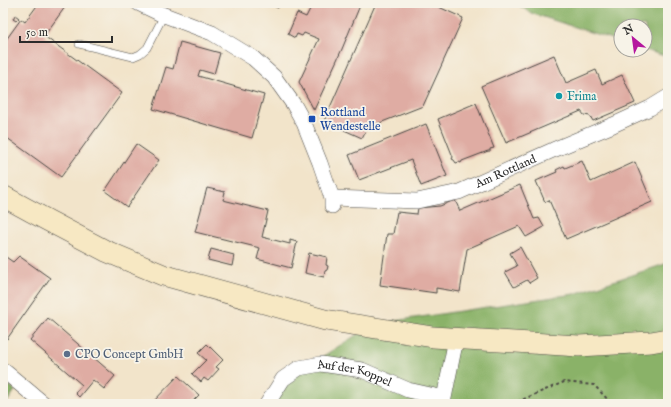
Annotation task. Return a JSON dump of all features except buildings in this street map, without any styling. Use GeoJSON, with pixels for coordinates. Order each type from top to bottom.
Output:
{"type":"FeatureCollection","features":[{"type":"Feature","properties":{"kind":"main road"},"geometry":{"type":"LineString","coordinates":[[3,196],[106,251],[163,275],[326,320],[433,337],[456,339],[579,346],[668,340]]}},
{"type":"Feature","properties":{"kind":"street","name":"Am Rottland"},"geometry":{"type":"LineString","coordinates":[[138,3],[164,15],[212,33],[253,58],[274,77],[294,105],[304,123],[320,163],[332,202],[417,200],[458,192],[613,125],[650,108],[668,97]]}},
{"type":"Feature","properties":{"kind":"street","name":"Auf der Koppel"},"geometry":{"type":"LineString","coordinates":[[267,404],[283,379],[299,368],[321,364],[362,370],[408,390],[444,398],[456,339]]}},
{"type":"Feature","properties":{"kind":"street"},"geometry":{"type":"LineString","coordinates":[[3,370],[44,404]]}},
{"type":"Feature","properties":{"kind":"lane"},"geometry":{"type":"LineString","coordinates":[[79,44],[133,57],[140,54],[147,48],[164,15]]}},
{"type":"Feature","properties":{"kind":"path"},"geometry":{"type":"LineString","coordinates":[[512,404],[564,382],[594,385],[612,404]]}},
{"type":"Feature","properties":{"kind":"green space"},"geometry":{"type":"Polygon","coordinates":[[[515,3],[668,3],[668,57],[653,52],[653,18],[613,18],[613,39],[531,13],[515,3]]]}},
{"type":"Feature","properties":{"kind":"green space"},"geometry":{"type":"Polygon","coordinates":[[[668,263],[668,404],[268,404],[284,375],[320,358],[374,324],[574,294],[668,263]]]}},
{"type":"Feature","properties":{"kind":"green space"},"geometry":{"type":"Polygon","coordinates":[[[3,380],[15,390],[6,404],[3,404],[3,380]]]}},
{"type":"Feature","properties":{"kind":"place","name":"Frima"},"geometry":{"type":"Point","coordinates":[559,96]}},
{"type":"Feature","properties":{"kind":"place","name":"Rottland Wendestelle"},"geometry":{"type":"Point","coordinates":[312,119]}},
{"type":"Feature","properties":{"kind":"place","name":"CPO Concept GmbH"},"geometry":{"type":"Point","coordinates":[67,354]}}]}
